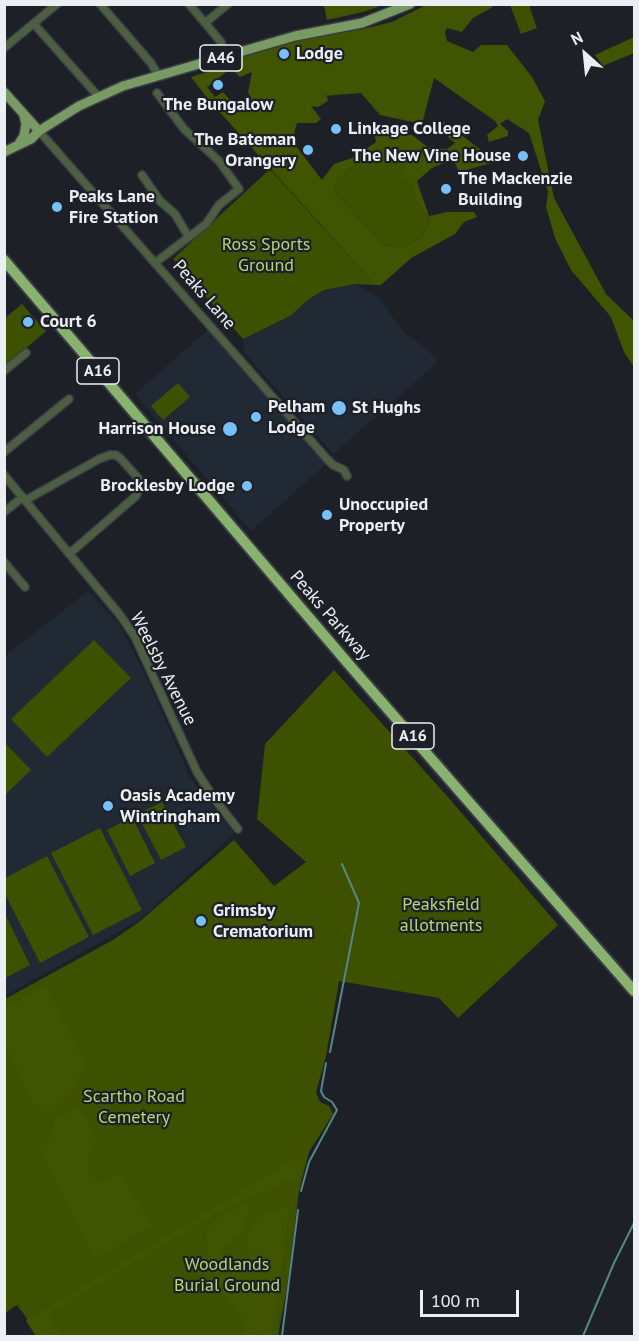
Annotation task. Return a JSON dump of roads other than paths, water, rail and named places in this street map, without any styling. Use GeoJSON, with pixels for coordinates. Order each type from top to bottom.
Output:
{"type":"FeatureCollection","features":[{"type":"Feature","properties":{"kind":"highway","name":"Peaks Parkway"},"geometry":{"type":"LineString","coordinates":[[4,260],[352,668],[634,992]]}},
{"type":"Feature","properties":{"kind":"main road","name":"A46"},"geometry":{"type":"LineString","coordinates":[[4,152],[31,139],[39,131],[98,96],[123,86],[295,36],[362,23],[410,4]]}},
{"type":"Feature","properties":{"kind":"main road"},"geometry":{"type":"LineString","coordinates":[[4,92],[39,131]]}},
{"type":"Feature","properties":{"kind":"main road"},"geometry":{"type":"LineString","coordinates":[[17,147],[24,136],[26,124],[23,113]]}},
{"type":"Feature","properties":{"kind":"street"},"geometry":{"type":"LineString","coordinates":[[4,48],[57,4]]}},
{"type":"Feature","properties":{"kind":"street"},"geometry":{"type":"LineString","coordinates":[[100,4],[151,63],[158,75]]}},
{"type":"Feature","properties":{"kind":"street"},"geometry":{"type":"LineString","coordinates":[[189,4],[221,42],[224,57]]}},
{"type":"Feature","properties":{"kind":"street"},"geometry":{"type":"LineString","coordinates":[[205,23],[228,4]]}},
{"type":"Feature","properties":{"kind":"street"},"geometry":{"type":"LineString","coordinates":[[34,24],[98,96]]}},
{"type":"Feature","properties":{"kind":"street"},"geometry":{"type":"LineString","coordinates":[[156,262],[206,224],[219,205],[239,189],[219,161],[198,143],[175,118],[157,93]]}},
{"type":"Feature","properties":{"kind":"street"},"geometry":{"type":"LineString","coordinates":[[167,124],[175,118]]}},
{"type":"Feature","properties":{"kind":"street","name":"Peaks Lane"},"geometry":{"type":"LineString","coordinates":[[39,131],[327,459],[344,470],[347,476]]}},
{"type":"Feature","properties":{"kind":"street"},"geometry":{"type":"LineString","coordinates":[[142,175],[160,201],[175,214],[189,236]]}},
{"type":"Feature","properties":{"kind":"street"},"geometry":{"type":"LineString","coordinates":[[4,371],[26,353]]}},
{"type":"Feature","properties":{"kind":"street"},"geometry":{"type":"LineString","coordinates":[[4,452],[69,399]]}},
{"type":"Feature","properties":{"kind":"street"},"geometry":{"type":"LineString","coordinates":[[4,512],[99,459],[116,455],[138,478],[140,487],[136,496],[69,554]]}},
{"type":"Feature","properties":{"kind":"street","name":"Weelsby Avenue"},"geometry":{"type":"LineString","coordinates":[[4,475],[120,615],[135,637],[197,772],[238,829]]}},
{"type":"Feature","properties":{"kind":"street"},"geometry":{"type":"LineString","coordinates":[[4,562],[25,587]]}},
{"type":"Feature","properties":{"kind":"waterway"},"geometry":{"type":"LineString","coordinates":[[330,1052],[359,903],[342,864]]}},
{"type":"Feature","properties":{"kind":"waterway"},"geometry":{"type":"LineString","coordinates":[[301,1191],[309,1162],[337,1110],[321,1091],[326,1063]]}},
{"type":"Feature","properties":{"kind":"waterway"},"geometry":{"type":"LineString","coordinates":[[282,1336],[298,1210]]}},
{"type":"Feature","properties":{"kind":"waterway"},"geometry":{"type":"LineString","coordinates":[[583,1336],[634,1223]]}},
{"type":"Feature","properties":{"kind":"place","name":"Lodge"},"geometry":{"type":"Point","coordinates":[284,54]}},
{"type":"Feature","properties":{"kind":"place","name":"The Bungalow"},"geometry":{"type":"Point","coordinates":[218,85]}},
{"type":"Feature","properties":{"kind":"place","name":"Linkage College"},"geometry":{"type":"Point","coordinates":[336,129]}},
{"type":"Feature","properties":{"kind":"place","name":"The Bateman Orangery"},"geometry":{"type":"Point","coordinates":[308,150]}},
{"type":"Feature","properties":{"kind":"place","name":"The New Vine House"},"geometry":{"type":"Point","coordinates":[523,156]}},
{"type":"Feature","properties":{"kind":"place","name":"The Mackenzie Building"},"geometry":{"type":"Point","coordinates":[446,189]}},
{"type":"Feature","properties":{"kind":"place","name":"Peaks Lane Fire Station"},"geometry":{"type":"Point","coordinates":[57,207]}},
{"type":"Feature","properties":{"kind":"place","name":"Court 6"},"geometry":{"type":"Point","coordinates":[28,322]}},
{"type":"Feature","properties":{"kind":"place","name":"St Hughs"},"geometry":{"type":"Point","coordinates":[339,408]}},
{"type":"Feature","properties":{"kind":"place","name":"Pelham Lodge"},"geometry":{"type":"Point","coordinates":[256,417]}},
{"type":"Feature","properties":{"kind":"place","name":"Harrison House"},"geometry":{"type":"Point","coordinates":[230,429]}},
{"type":"Feature","properties":{"kind":"place","name":"Brocklesby Lodge"},"geometry":{"type":"Point","coordinates":[247,486]}},
{"type":"Feature","properties":{"kind":"place","name":"Unoccupied Property"},"geometry":{"type":"Point","coordinates":[327,515]}},
{"type":"Feature","properties":{"kind":"place","name":"Oasis Academy Wintringham"},"geometry":{"type":"Point","coordinates":[108,806]}},
{"type":"Feature","properties":{"kind":"place","name":"Grimsby Crematorium"},"geometry":{"type":"Point","coordinates":[201,921]}},
{"type":"Feature","properties":{"kind":"park label","name":"Ross Sports Ground"},"geometry":{"type":"Point","coordinates":[266,255]}},
{"type":"Feature","properties":{"kind":"park label","name":"Peaksfield allotments"},"geometry":{"type":"Point","coordinates":[441,915]}},
{"type":"Feature","properties":{"kind":"park label","name":"Scartho Road Cemetery"},"geometry":{"type":"Point","coordinates":[134,1107]}},
{"type":"Feature","properties":{"kind":"park label","name":"Woodlands Burial Ground"},"geometry":{"type":"Point","coordinates":[227,1275]}}]}
